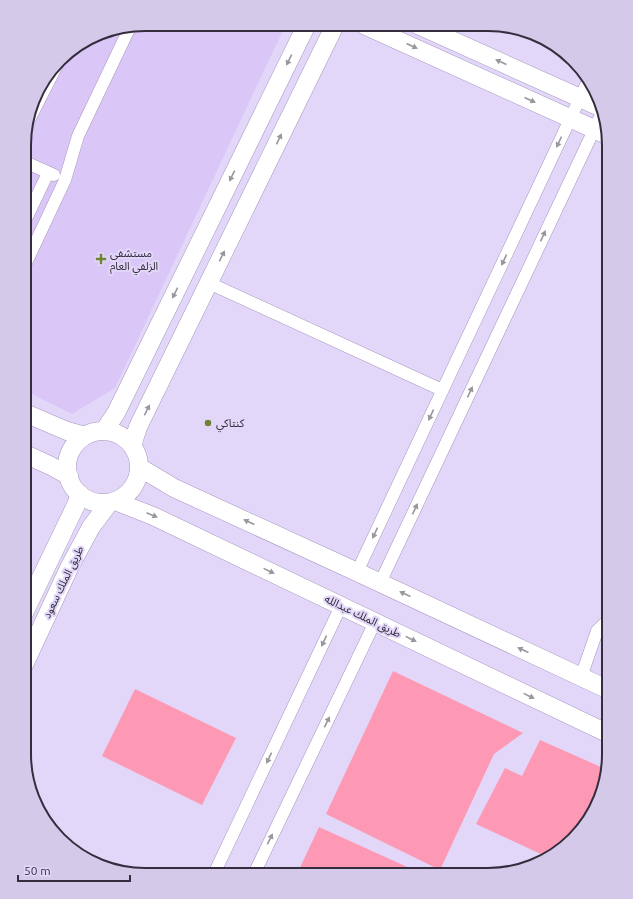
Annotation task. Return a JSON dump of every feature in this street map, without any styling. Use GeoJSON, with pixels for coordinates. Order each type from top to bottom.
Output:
{"type":"FeatureCollection","features":[{"type":"Feature","properties":{"kind":"street"},"geometry":{"type":"LineString","coordinates":[[108,425],[120,406],[304,31]]}},
{"type":"Feature","properties":{"kind":"street"},"geometry":{"type":"LineString","coordinates":[[132,446],[138,427],[333,31]]}},
{"type":"Feature","properties":{"kind":"street"},"geometry":{"type":"LineString","coordinates":[[377,31],[600,132],[380,582]]}},
{"type":"Feature","properties":{"kind":"street"},"geometry":{"type":"LineString","coordinates":[[431,31],[594,104]]}},
{"type":"Feature","properties":{"kind":"street"},"geometry":{"type":"LineString","coordinates":[[31,252],[65,180],[78,136],[127,32]]}},
{"type":"Feature","properties":{"kind":"street"},"geometry":{"type":"LineString","coordinates":[[357,572],[585,86]]}},
{"type":"Feature","properties":{"kind":"street"},"geometry":{"type":"LineString","coordinates":[[31,165],[65,180]]}},
{"type":"Feature","properties":{"kind":"street"},"geometry":{"type":"LineString","coordinates":[[31,208],[48,172]]}},
{"type":"Feature","properties":{"kind":"street"},"geometry":{"type":"LineString","coordinates":[[209,283],[442,390]]}},
{"type":"Feature","properties":{"kind":"street"},"geometry":{"type":"LineString","coordinates":[[31,415],[78,434],[98,426],[108,425]]}},
{"type":"Feature","properties":{"kind":"street"},"geometry":{"type":"LineString","coordinates":[[78,434],[68,463],[68,476],[72,484],[80,494],[88,500],[99,503],[112,502],[125,496],[132,488],[137,478],[139,468],[137,456],[132,446],[122,437],[114,433],[108,425]]}},
{"type":"Feature","properties":{"kind":"street"},"geometry":{"type":"LineString","coordinates":[[31,457],[68,476]]}},
{"type":"Feature","properties":{"kind":"street"},"geometry":{"type":"LineString","coordinates":[[139,468],[174,488],[380,582],[602,687]]}},
{"type":"Feature","properties":{"kind":"street","name":"طريق الملك سعود"},"geometry":{"type":"LineString","coordinates":[[31,598],[80,494]]}},
{"type":"Feature","properties":{"kind":"street","name":"طريق الملك عبدالله"},"geometry":{"type":"LineString","coordinates":[[112,502],[153,516],[602,731]]}},
{"type":"Feature","properties":{"kind":"street","name":"طريق الملك سعود"},"geometry":{"type":"LineString","coordinates":[[31,650],[69,568],[92,527],[112,502]]}},
{"type":"Feature","properties":{"kind":"street"},"geometry":{"type":"LineString","coordinates":[[217,868],[340,606]]}},
{"type":"Feature","properties":{"kind":"street"},"geometry":{"type":"LineString","coordinates":[[257,868],[375,622]]}},
{"type":"Feature","properties":{"kind":"street"},"geometry":{"type":"LineString","coordinates":[[581,677],[597,631],[602,626]]}},
{"type":"Feature","properties":{"kind":"shaded area","name":"مستشفى الزلفي العام"},"geometry":{"type":"Polygon","coordinates":[[[138,31],[283,31],[115,388],[72,414],[31,394],[31,145],[32,130],[37,108],[46,88],[59,70],[70,59],[88,46],[123,33],[138,31]]]}},
{"type":"Feature","properties":{"kind":"shaded area"},"geometry":{"type":"Polygon","coordinates":[[[393,671],[523,733],[494,754],[441,868],[436,868],[326,814],[393,671]]]}},
{"type":"Feature","properties":{"kind":"shaded area"},"geometry":{"type":"Polygon","coordinates":[[[135,689],[236,738],[202,805],[102,756],[135,689]]]}},
{"type":"Feature","properties":{"kind":"shaded area"},"geometry":{"type":"Polygon","coordinates":[[[540,740],[601,767],[596,791],[583,817],[563,840],[541,854],[476,824],[505,768],[522,776],[540,740]]]}},
{"type":"Feature","properties":{"kind":"shaded area"},"geometry":{"type":"Polygon","coordinates":[[[319,827],[410,868],[300,868],[319,827]]]}},
{"type":"Feature","properties":{"kind":"place","name":"مستشفى الزلفي العام"},"geometry":{"type":"Point","coordinates":[101,259]}},
{"type":"Feature","properties":{"kind":"place","name":"كنتاكي"},"geometry":{"type":"Point","coordinates":[208,423]}}]}
